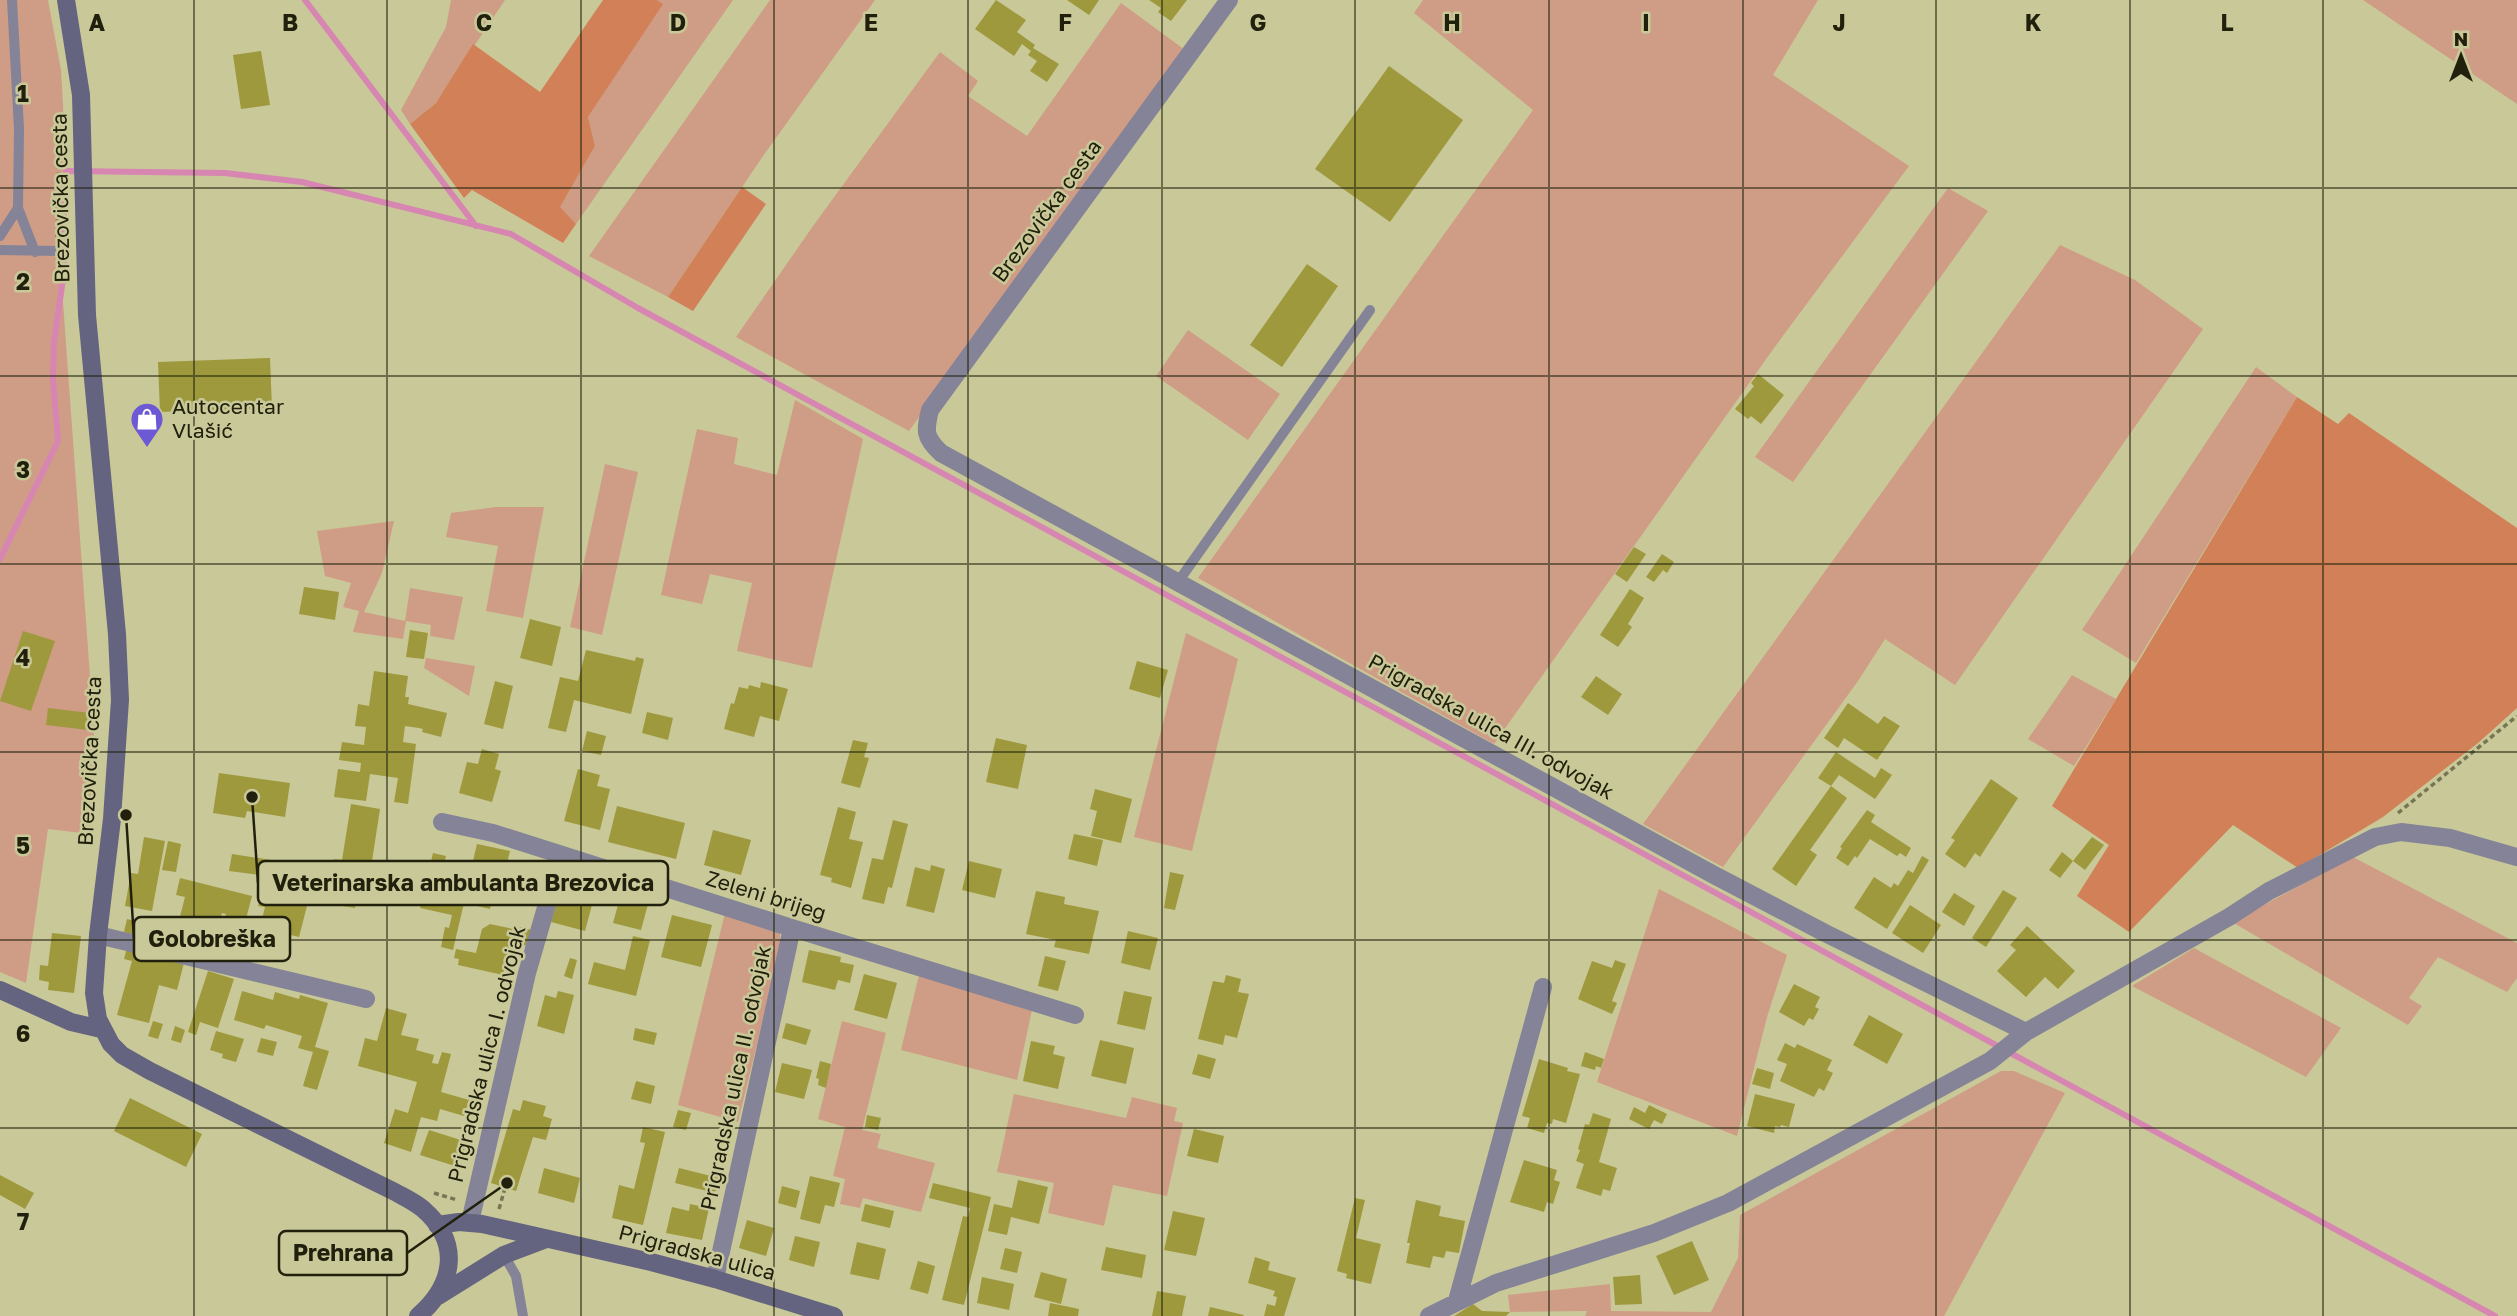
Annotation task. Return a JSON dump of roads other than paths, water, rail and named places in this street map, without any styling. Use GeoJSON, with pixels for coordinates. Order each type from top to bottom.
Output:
{"type":"FeatureCollection","features":[{"type":"Feature","properties":{"kind":"main road","name":"Brezovička cesta"},"geometry":{"type":"LineString","coordinates":[[66,0],[81,95],[78,153],[84,186],[87,315],[115,608],[120,700],[112,819],[98,935],[94,993],[98,1019],[101,1029],[122,1055],[395,1192],[423,1209],[437,1225],[448,1252],[447,1273],[438,1296],[418,1316]]}},
{"type":"Feature","properties":{"kind":"main road"},"geometry":{"type":"LineString","coordinates":[[0,990],[71,1022],[101,1029]]}},
{"type":"Feature","properties":{"kind":"main road","name":"Prigradska ulica"},"geometry":{"type":"LineString","coordinates":[[437,1225],[470,1222],[547,1239],[715,1279],[834,1316]]}},
{"type":"Feature","properties":{"kind":"main road"},"geometry":{"type":"LineString","coordinates":[[438,1296],[504,1255],[547,1239]]}},
{"type":"Feature","properties":{"kind":"street","name":"Brezovička cesta"},"geometry":{"type":"LineString","coordinates":[[940,453],[929,442],[926,430],[930,410],[1229,0]]}},
{"type":"Feature","properties":{"kind":"street","name":"Prigradska ulica III. odvojak"},"geometry":{"type":"LineString","coordinates":[[940,453],[1739,888],[2020,1037]]}},
{"type":"Feature","properties":{"kind":"street","name":"Zeleni brijeg"},"geometry":{"type":"LineString","coordinates":[[442,822],[494,833],[1075,1015]]}},
{"type":"Feature","properties":{"kind":"street"},"geometry":{"type":"LineString","coordinates":[[1429,1316],[1457,1301],[1531,1271],[1688,1221],[1728,1203],[1990,1061],[2020,1037],[2229,917],[2269,891],[2375,837],[2401,832],[2450,838],[2517,857]]}},
{"type":"Feature","properties":{"kind":"street","name":"Prigradska ulica I. odvojak"},"geometry":{"type":"LineString","coordinates":[[470,1222],[527,973],[561,856]]}},
{"type":"Feature","properties":{"kind":"street","name":"Prigradska ulica II. odvojak"},"geometry":{"type":"LineString","coordinates":[[715,1279],[792,928]]}},
{"type":"Feature","properties":{"kind":"street"},"geometry":{"type":"LineString","coordinates":[[98,935],[366,999]]}},
{"type":"Feature","properties":{"kind":"street"},"geometry":{"type":"LineString","coordinates":[[1457,1301],[1543,987]]}},
{"type":"Feature","properties":{"kind":"lane"},"geometry":{"type":"LineString","coordinates":[[12,0],[19,129],[18,208],[35,251]]}},
{"type":"Feature","properties":{"kind":"lane"},"geometry":{"type":"LineString","coordinates":[[0,236],[18,208]]}},
{"type":"Feature","properties":{"kind":"lane"},"geometry":{"type":"LineString","coordinates":[[0,250],[58,251]]}},
{"type":"Feature","properties":{"kind":"lane"},"geometry":{"type":"LineString","coordinates":[[1178,582],[1370,310]]}},
{"type":"Feature","properties":{"kind":"lane"},"geometry":{"type":"LineString","coordinates":[[504,1255],[516,1276],[523,1316]]}},
{"type":"Feature","properties":{"kind":"waterway"},"geometry":{"type":"LineString","coordinates":[[305,0],[476,226]]}},
{"type":"Feature","properties":{"kind":"waterway"},"geometry":{"type":"LineString","coordinates":[[0,559],[58,441],[53,379],[54,342],[64,272],[66,171],[225,173],[302,182],[511,234],[638,308],[2495,1316]]}},
{"type":"Feature","properties":{"kind":"place","name":"Autocentar Vlašić"},"geometry":{"type":"Point","coordinates":[147,449]}},
{"type":"Feature","properties":{"kind":"place","name":"Veterinarska ambulanta Brezovica"},"geometry":{"type":"Point","coordinates":[252,797]}},
{"type":"Feature","properties":{"kind":"place","name":"Golobreška"},"geometry":{"type":"Point","coordinates":[126,815]}},
{"type":"Feature","properties":{"kind":"place","name":"Prehrana"},"geometry":{"type":"Point","coordinates":[507,1183]}}]}
